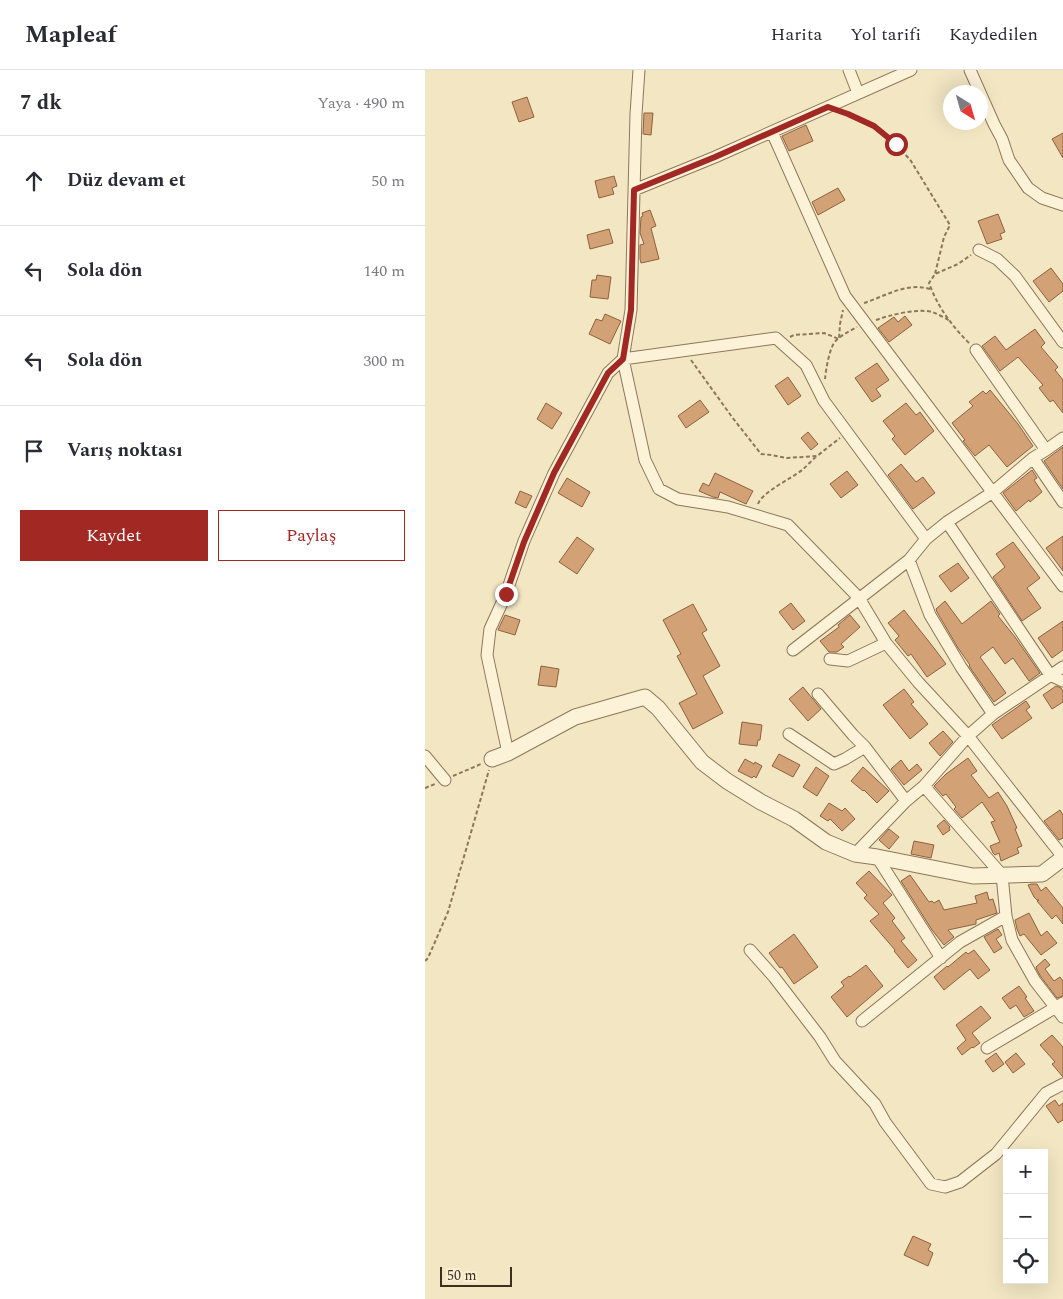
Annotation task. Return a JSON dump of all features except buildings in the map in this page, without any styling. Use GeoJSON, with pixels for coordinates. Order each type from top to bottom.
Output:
{"type":"FeatureCollection","features":[{"type":"Feature","properties":{"kind":"street"},"geometry":{"type":"LineString","coordinates":[[493,759],[575,718],[645,697],[658,708],[702,762],[727,782],[795,819],[826,842],[855,854],[973,876],[1042,874],[1063,857],[968,736],[918,682],[886,643],[859,598],[788,525],[728,507],[678,500],[659,490],[645,460],[623,359],[631,310],[636,114],[639,70]]}},
{"type":"Feature","properties":{"kind":"street"},"geometry":{"type":"LineString","coordinates":[[849,70],[858,94]]}},
{"type":"Feature","properties":{"kind":"street"},"geometry":{"type":"LineString","coordinates":[[634,190],[715,157],[911,70]]}},
{"type":"Feature","properties":{"kind":"street"},"geometry":{"type":"LineString","coordinates":[[970,70],[1002,139],[1009,160],[1018,174],[1028,188],[1042,198],[1063,205]]}},
{"type":"Feature","properties":{"kind":"street"},"geometry":{"type":"LineString","coordinates":[[772,132],[850,302],[1063,586]]}},
{"type":"Feature","properties":{"kind":"street"},"geometry":{"type":"LineString","coordinates":[[979,250],[997,259],[1015,276],[1063,342]]}},
{"type":"Feature","properties":{"kind":"street"},"geometry":{"type":"LineString","coordinates":[[508,753],[487,655],[490,628],[506,594],[524,542],[554,473],[608,373],[623,359],[776,338],[806,365],[824,401],[926,539]]}},
{"type":"Feature","properties":{"kind":"street"},"geometry":{"type":"LineString","coordinates":[[976,350],[1046,450]]}},
{"type":"Feature","properties":{"kind":"street"},"geometry":{"type":"LineString","coordinates":[[793,650],[909,560],[926,539],[947,522],[993,492],[1033,458],[1063,438]]}},
{"type":"Feature","properties":{"kind":"street"},"geometry":{"type":"LineString","coordinates":[[1033,458],[1063,502]]}},
{"type":"Feature","properties":{"kind":"street"},"geometry":{"type":"LineString","coordinates":[[947,522],[1051,675],[1063,681]]}},
{"type":"Feature","properties":{"kind":"street"},"geometry":{"type":"LineString","coordinates":[[909,560],[930,614],[961,667],[993,714]]}},
{"type":"Feature","properties":{"kind":"street"},"geometry":{"type":"LineString","coordinates":[[831,659],[848,661],[886,643]]}},
{"type":"Feature","properties":{"kind":"street"},"geometry":{"type":"LineString","coordinates":[[855,854],[906,801],[924,786],[968,736],[993,714],[1063,667]]}},
{"type":"Feature","properties":{"kind":"street"},"geometry":{"type":"LineString","coordinates":[[818,694],[865,747],[906,801]]}},
{"type":"Feature","properties":{"kind":"street"},"geometry":{"type":"LineString","coordinates":[[789,734],[833,764],[865,747]]}},
{"type":"Feature","properties":{"kind":"street"},"geometry":{"type":"LineString","coordinates":[[425,756],[445,780]]}},
{"type":"Feature","properties":{"kind":"street"},"geometry":{"type":"LineString","coordinates":[[924,786],[1002,875],[1006,916],[1011,940],[1035,981],[1061,1009],[987,1048]]}},
{"type":"Feature","properties":{"kind":"street"},"geometry":{"type":"LineString","coordinates":[[877,857],[941,958]]}},
{"type":"Feature","properties":{"kind":"street"},"geometry":{"type":"LineString","coordinates":[[862,1020],[961,942],[1006,916]]}},
{"type":"Feature","properties":{"kind":"street"},"geometry":{"type":"LineString","coordinates":[[750,950],[774,977],[820,1037],[835,1061],[875,1104],[885,1122],[931,1184],[945,1187],[960,1182],[996,1154],[1046,1093],[1063,1084]]}},
{"type":"Feature","properties":{"kind":"path"},"geometry":{"type":"LineString","coordinates":[[828,107],[874,126],[896,144],[911,161],[951,225],[944,237],[935,274],[929,283],[933,296],[950,321],[976,350]]}},
{"type":"Feature","properties":{"kind":"path"},"geometry":{"type":"LineString","coordinates":[[935,274],[958,264],[979,250]]}},
{"type":"Feature","properties":{"kind":"path"},"geometry":{"type":"LineString","coordinates":[[839,339],[839,324],[850,302],[882,297],[899,289],[920,286],[931,288]]}},
{"type":"Feature","properties":{"kind":"path"},"geometry":{"type":"LineString","coordinates":[[818,391],[824,381],[834,343],[845,333],[865,323],[915,312],[932,312],[950,321]]}},
{"type":"Feature","properties":{"kind":"path"},"geometry":{"type":"LineString","coordinates":[[781,343],[794,335],[824,333],[839,339]]}},
{"type":"Feature","properties":{"kind":"path"},"geometry":{"type":"LineString","coordinates":[[685,350],[732,417],[761,454],[787,458],[817,456]]}},
{"type":"Feature","properties":{"kind":"path"},"geometry":{"type":"LineString","coordinates":[[755,515],[758,501],[771,490],[802,470],[825,449],[848,433]]}},
{"type":"Feature","properties":{"kind":"path"},"geometry":{"type":"LineString","coordinates":[[425,788],[493,759]]}},
{"type":"Feature","properties":{"kind":"path"},"geometry":{"type":"LineString","coordinates":[[425,961],[428,958],[447,912],[493,759]]}},
{"type":"Feature","properties":{"kind":"route"},"geometry":{"type":"LineString","coordinates":[[506,594],[524,542],[554,473],[608,373],[623,359],[631,310],[634,190],[715,157],[828,107],[874,126],[896,144]]}}]}
